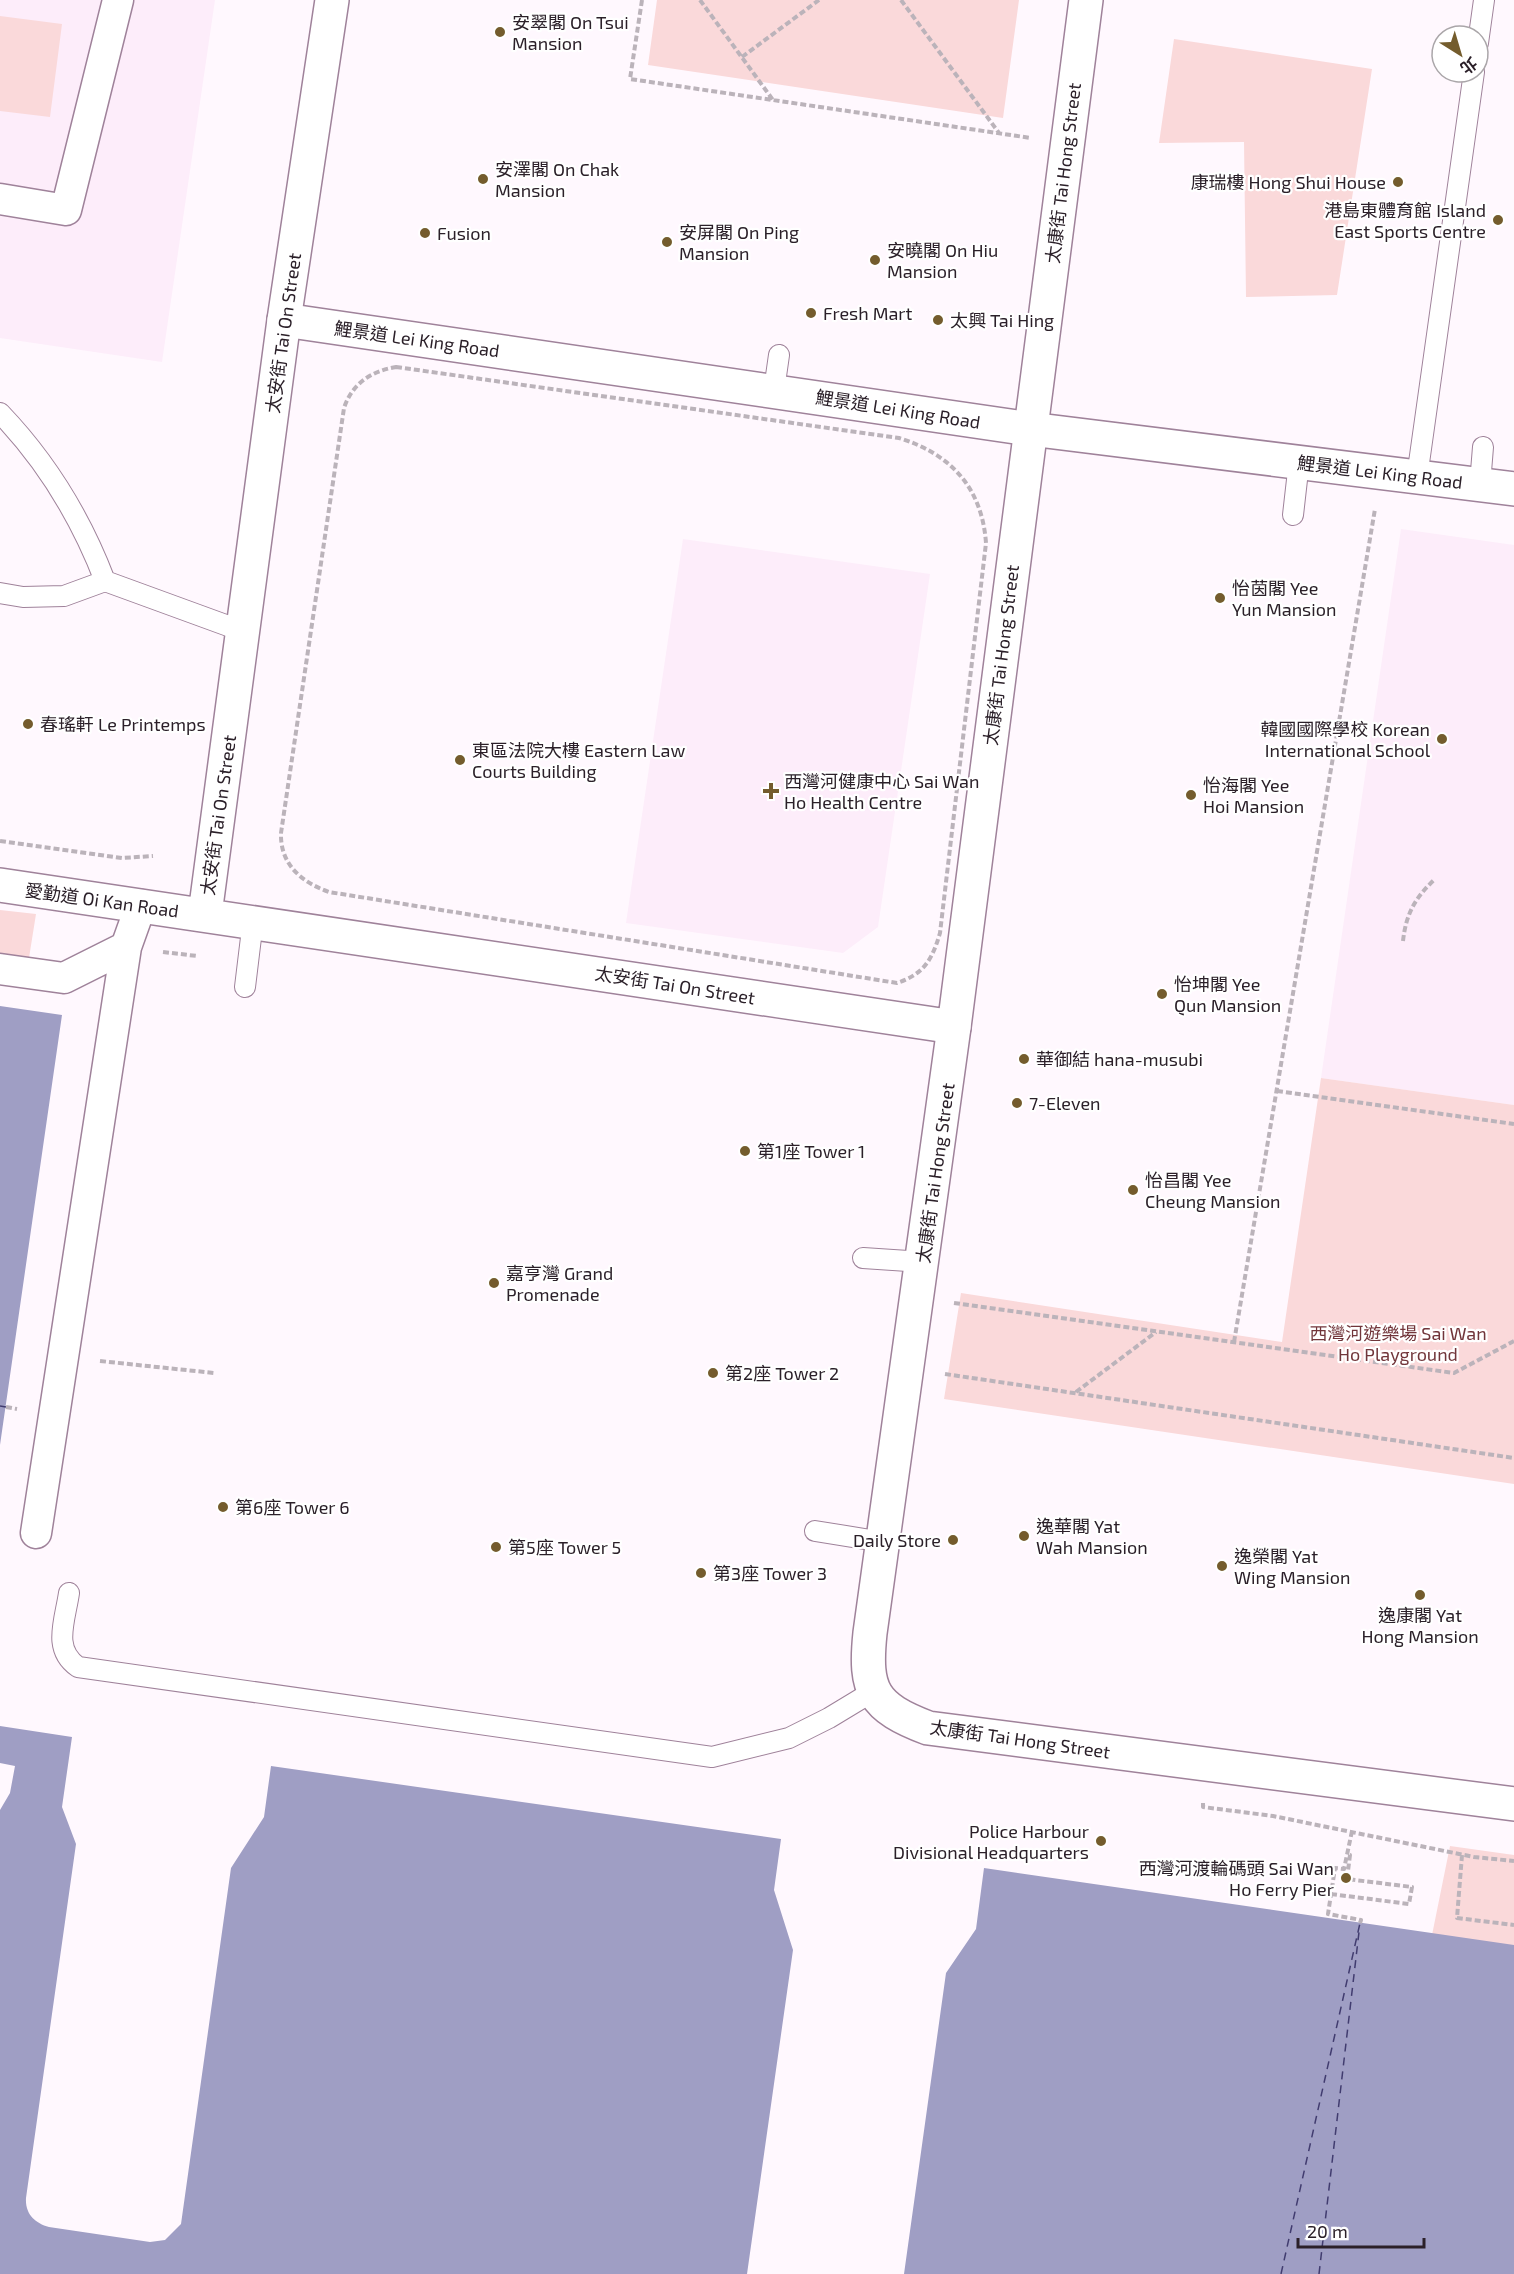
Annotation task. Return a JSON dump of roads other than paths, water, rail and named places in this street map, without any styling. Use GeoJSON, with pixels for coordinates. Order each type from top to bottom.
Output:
{"type":"FeatureCollection","features":[{"type":"Feature","properties":{"kind":"street"},"geometry":{"type":"LineString","coordinates":[[0,199],[66,210],[118,0]]}},
{"type":"Feature","properties":{"kind":"street","name":"太安街 Tai On Street"},"geometry":{"type":"LineString","coordinates":[[332,0],[284,320],[205,914],[954,1027]]}},
{"type":"Feature","properties":{"kind":"street","name":"太康街 Tai Hong Street"},"geometry":{"type":"LineString","coordinates":[[1086,0],[954,1027],[867,1665],[872,1692],[898,1717],[928,1728],[1514,1804]]}},
{"type":"Feature","properties":{"kind":"street","name":"鯉景道 Lei King Road"},"geometry":{"type":"LineString","coordinates":[[284,320],[1030,429],[1514,489]]}},
{"type":"Feature","properties":{"kind":"street","name":"愛勤道 Oi Kan Road"},"geometry":{"type":"LineString","coordinates":[[0,885],[205,914]]}},
{"type":"Feature","properties":{"kind":"street"},"geometry":{"type":"LineString","coordinates":[[36,1533],[126,947],[141,905]]}},
{"type":"Feature","properties":{"kind":"street"},"geometry":{"type":"LineString","coordinates":[[0,969],[64,978],[126,947]]}},
{"type":"Feature","properties":{"kind":"lane"},"geometry":{"type":"LineString","coordinates":[[1481,24],[1484,0]]}},
{"type":"Feature","properties":{"kind":"lane"},"geometry":{"type":"LineString","coordinates":[[1417,477],[1472,84]]}},
{"type":"Feature","properties":{"kind":"lane"},"geometry":{"type":"LineString","coordinates":[[774,390],[779,355]]}},
{"type":"Feature","properties":{"kind":"lane"},"geometry":{"type":"LineString","coordinates":[[0,413],[27,441],[50,472],[80,523],[105,581]]}},
{"type":"Feature","properties":{"kind":"lane"},"geometry":{"type":"LineString","coordinates":[[1480,484],[1483,447]]}},
{"type":"Feature","properties":{"kind":"lane"},"geometry":{"type":"LineString","coordinates":[[1293,515],[1299,462]]}},
{"type":"Feature","properties":{"kind":"lane"},"geometry":{"type":"LineString","coordinates":[[0,593],[22,597],[64,596],[105,581],[242,631]]}},
{"type":"Feature","properties":{"kind":"lane"},"geometry":{"type":"LineString","coordinates":[[245,987],[254,921]]}},
{"type":"Feature","properties":{"kind":"lane"},"geometry":{"type":"LineString","coordinates":[[863,1258],[923,1262]]}},
{"type":"Feature","properties":{"kind":"lane"},"geometry":{"type":"LineString","coordinates":[[815,1531],[883,1542]]}},
{"type":"Feature","properties":{"kind":"lane"},"geometry":{"type":"LineString","coordinates":[[69,1593],[61,1648],[67,1660],[78,1667],[712,1757],[789,1738],[829,1718],[872,1692]]}},
{"type":"Feature","properties":{"kind":"water"},"geometry":{"type":"Polygon","coordinates":[[[0,1006],[62,1015],[0,1445],[0,1006]]]}},
{"type":"Feature","properties":{"kind":"water"},"geometry":{"type":"Polygon","coordinates":[[[0,1726],[72,1737],[62,1807],[76,1844],[26,2198],[29,2213],[39,2223],[49,2227],[150,2242],[165,2240],[181,2224],[231,1868],[264,1817],[271,1766],[781,1839],[774,1890],[793,1950],[747,2274],[0,2274],[0,1810],[10,1793],[15,1766],[0,1763],[0,1726]]]}},
{"type":"Feature","properties":{"kind":"water"},"geometry":{"type":"Polygon","coordinates":[[[984,1868],[1514,1945],[1514,2274],[904,2274],[946,1973],[976,1929],[984,1868]]]}},
{"type":"Feature","properties":{"kind":"place","name":"安翠閣 On Tsui Mansion"},"geometry":{"type":"Point","coordinates":[500,32]}},
{"type":"Feature","properties":{"kind":"place","name":"安澤閣 On Chak Mansion"},"geometry":{"type":"Point","coordinates":[483,179]}},
{"type":"Feature","properties":{"kind":"place","name":"康瑞樓 Hong Shui House"},"geometry":{"type":"Point","coordinates":[1398,182]}},
{"type":"Feature","properties":{"kind":"place","name":"港島東體育館 Island East Sports Centre"},"geometry":{"type":"Point","coordinates":[1498,220]}},
{"type":"Feature","properties":{"kind":"place","name":"Fusion"},"geometry":{"type":"Point","coordinates":[425,233]}},
{"type":"Feature","properties":{"kind":"place","name":"安屏閣 On Ping Mansion"},"geometry":{"type":"Point","coordinates":[667,242]}},
{"type":"Feature","properties":{"kind":"place","name":"安曉閣 On Hiu Mansion"},"geometry":{"type":"Point","coordinates":[875,260]}},
{"type":"Feature","properties":{"kind":"place","name":"Fresh Mart"},"geometry":{"type":"Point","coordinates":[811,313]}},
{"type":"Feature","properties":{"kind":"place","name":"太興 Tai Hing"},"geometry":{"type":"Point","coordinates":[938,320]}},
{"type":"Feature","properties":{"kind":"place","name":"怡茵閣 Yee Yun Mansion"},"geometry":{"type":"Point","coordinates":[1220,598]}},
{"type":"Feature","properties":{"kind":"place","name":"春瑤軒 Le Printemps"},"geometry":{"type":"Point","coordinates":[28,724]}},
{"type":"Feature","properties":{"kind":"place","name":"韓國國際學校 Korean International School"},"geometry":{"type":"Point","coordinates":[1442,739]}},
{"type":"Feature","properties":{"kind":"place","name":"東區法院大樓 Eastern Law Courts Building"},"geometry":{"type":"Point","coordinates":[460,760]}},
{"type":"Feature","properties":{"kind":"place","name":"西灣河健康中心 Sai Wan Ho Health Centre"},"geometry":{"type":"Point","coordinates":[771,791]}},
{"type":"Feature","properties":{"kind":"place","name":"怡海閣 Yee Hoi Mansion"},"geometry":{"type":"Point","coordinates":[1191,795]}},
{"type":"Feature","properties":{"kind":"place","name":"怡坤閣 Yee Qun Mansion"},"geometry":{"type":"Point","coordinates":[1162,994]}},
{"type":"Feature","properties":{"kind":"place","name":"華御結 hana-musubi"},"geometry":{"type":"Point","coordinates":[1024,1059]}},
{"type":"Feature","properties":{"kind":"place","name":"7-Eleven"},"geometry":{"type":"Point","coordinates":[1017,1103]}},
{"type":"Feature","properties":{"kind":"place","name":"第1座 Tower 1"},"geometry":{"type":"Point","coordinates":[745,1151]}},
{"type":"Feature","properties":{"kind":"place","name":"怡昌閣 Yee Cheung Mansion"},"geometry":{"type":"Point","coordinates":[1133,1190]}},
{"type":"Feature","properties":{"kind":"place","name":"嘉亨灣 Grand Promenade"},"geometry":{"type":"Point","coordinates":[494,1283]}},
{"type":"Feature","properties":{"kind":"place","name":"第2座 Tower 2"},"geometry":{"type":"Point","coordinates":[713,1373]}},
{"type":"Feature","properties":{"kind":"place","name":"第6座 Tower 6"},"geometry":{"type":"Point","coordinates":[223,1507]}},
{"type":"Feature","properties":{"kind":"place","name":"逸華閣 Yat Wah Mansion"},"geometry":{"type":"Point","coordinates":[1024,1536]}},
{"type":"Feature","properties":{"kind":"place","name":"Daily Store"},"geometry":{"type":"Point","coordinates":[953,1540]}},
{"type":"Feature","properties":{"kind":"place","name":"第5座 Tower 5"},"geometry":{"type":"Point","coordinates":[496,1547]}},
{"type":"Feature","properties":{"kind":"place","name":"逸榮閣 Yat Wing Mansion"},"geometry":{"type":"Point","coordinates":[1222,1566]}},
{"type":"Feature","properties":{"kind":"place","name":"第3座 Tower 3"},"geometry":{"type":"Point","coordinates":[701,1573]}},
{"type":"Feature","properties":{"kind":"place","name":"逸康閣 Yat Hong Mansion"},"geometry":{"type":"Point","coordinates":[1420,1595]}},
{"type":"Feature","properties":{"kind":"place","name":"Police Harbour Divisional Headquarters"},"geometry":{"type":"Point","coordinates":[1101,1841]}},
{"type":"Feature","properties":{"kind":"place","name":"西灣河渡輪碼頭 Sai Wan Ho Ferry Pier"},"geometry":{"type":"Point","coordinates":[1346,1878]}},
{"type":"Feature","properties":{"kind":"park label","name":"西灣河遊樂場 Sai Wan Ho Playground"},"geometry":{"type":"Point","coordinates":[1398,1343]}}]}
